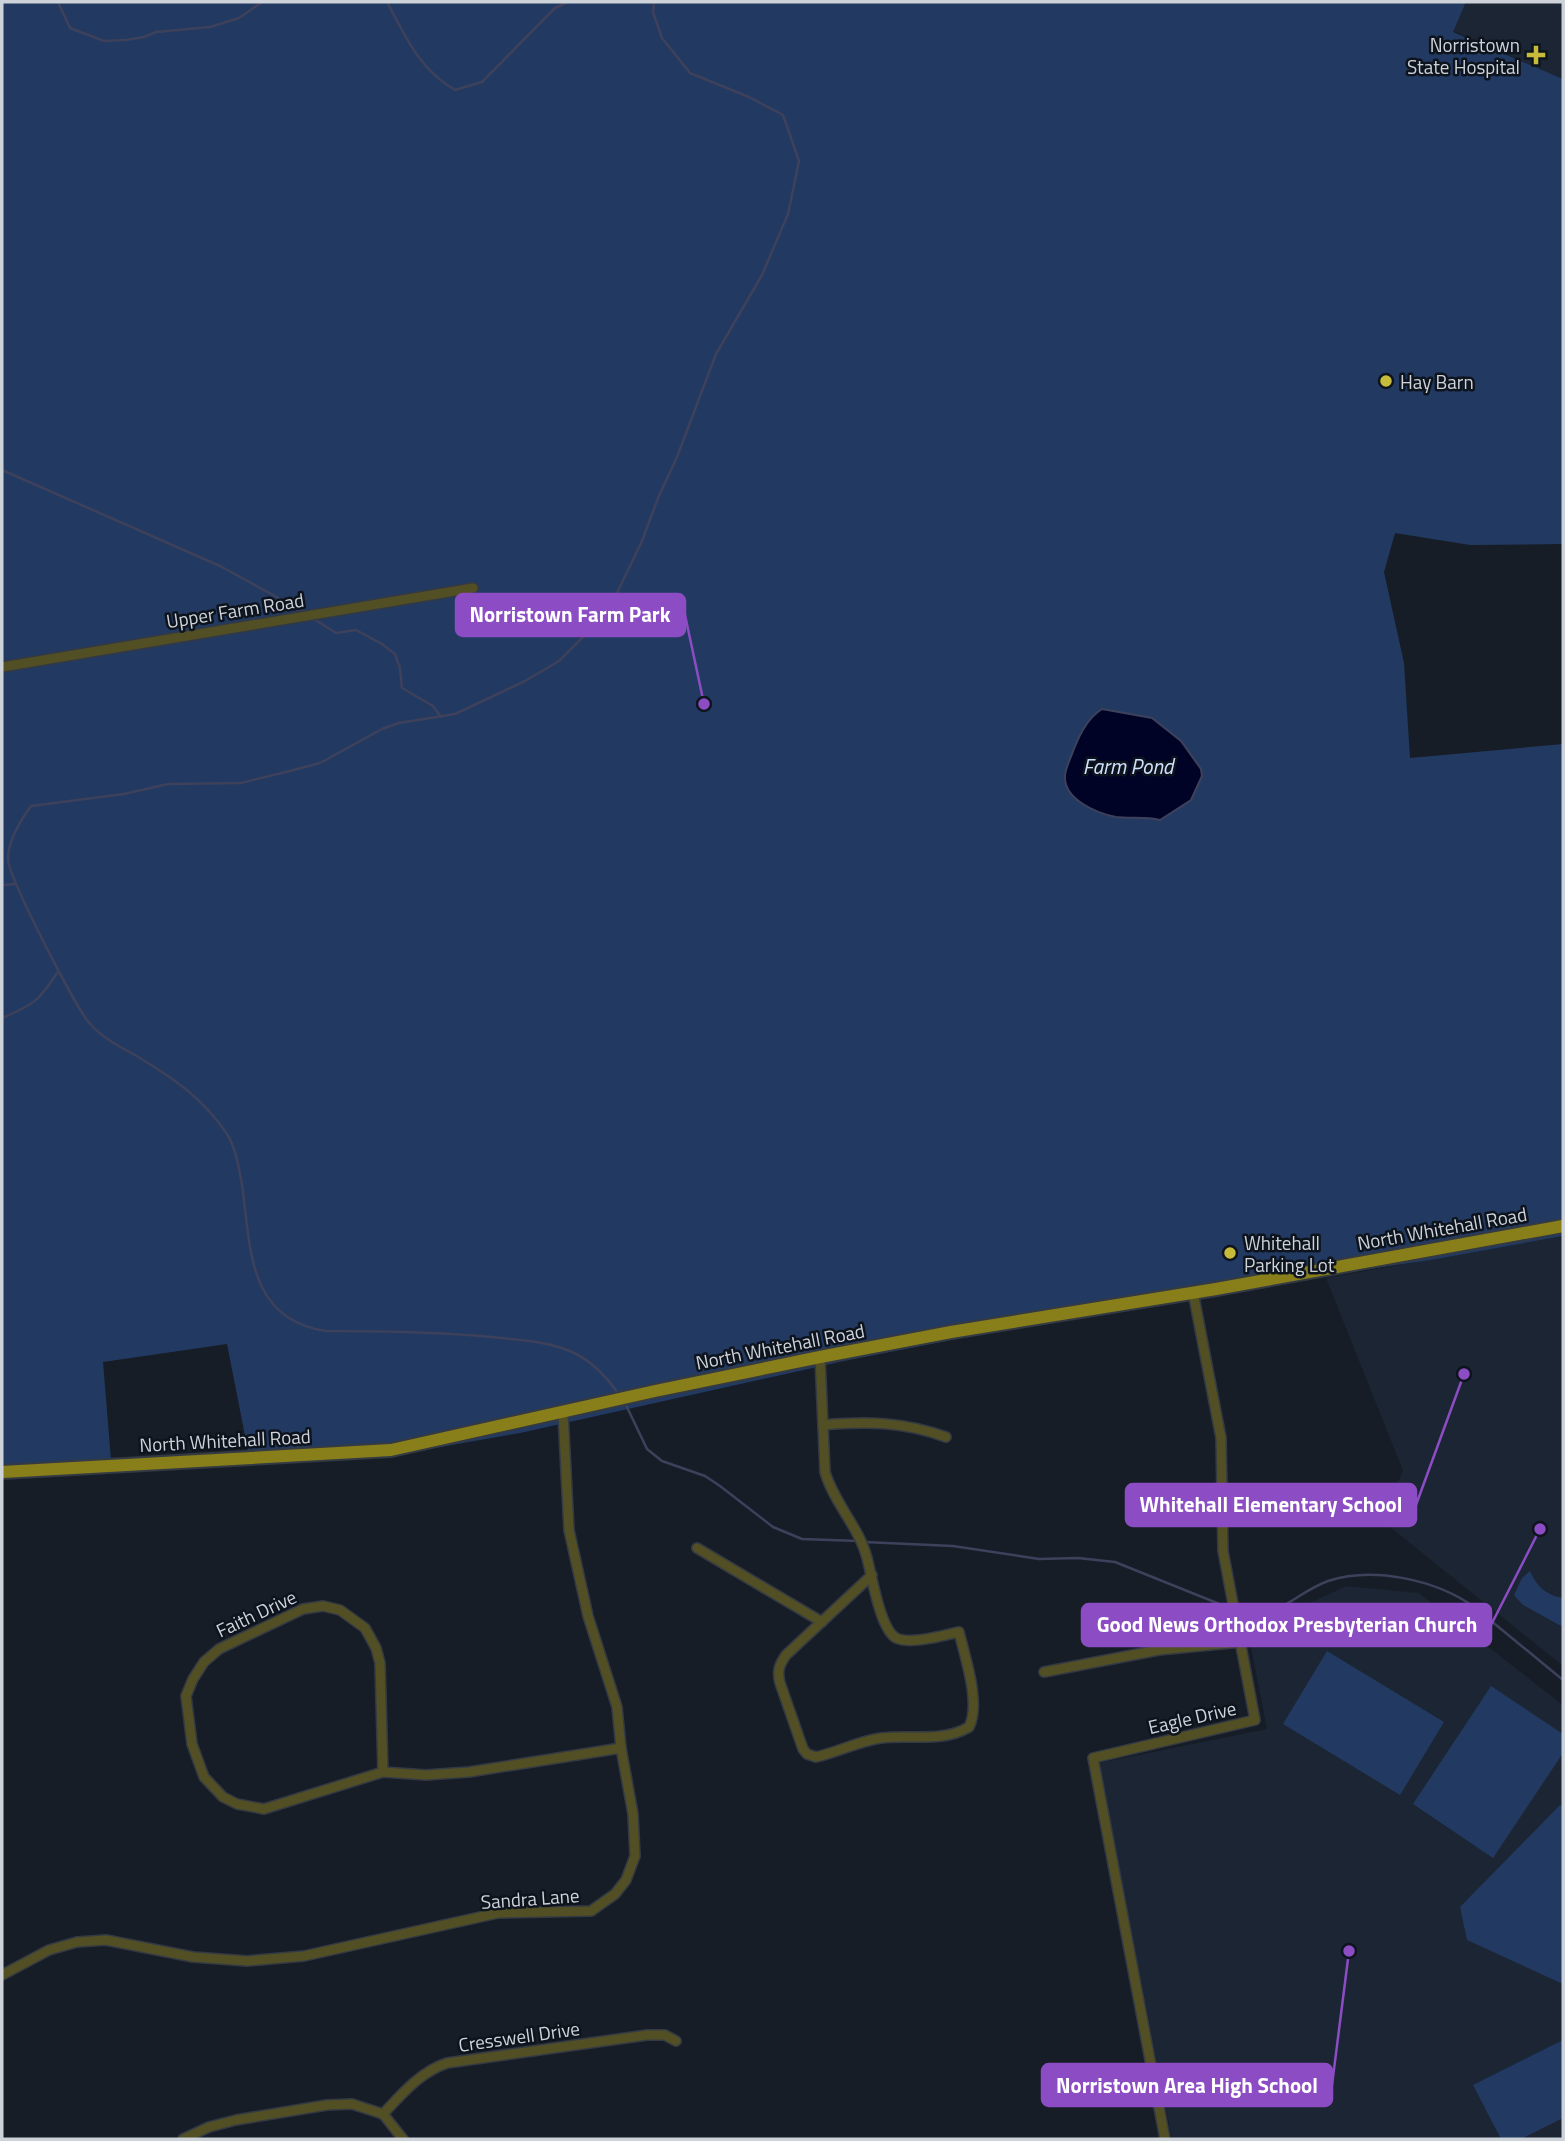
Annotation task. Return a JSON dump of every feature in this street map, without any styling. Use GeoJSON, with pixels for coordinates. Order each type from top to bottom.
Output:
{"type":"FeatureCollection","features":[{"type":"Feature","properties":{"kind":"main road","name":"North Whitehall Road"},"geometry":{"type":"LineString","coordinates":[[2,1472],[391,1450],[820,1357],[1563,1226]]}},
{"type":"Feature","properties":{"kind":"street","name":"Upper Farm Road"},"geometry":{"type":"LineString","coordinates":[[2,667],[473,588]]}},
{"type":"Feature","properties":{"kind":"street","name":"Eagle Drive"},"geometry":{"type":"LineString","coordinates":[[1165,2139],[1093,1758],[1255,1720],[1223,1551],[1222,1450],[1219,1421],[1193,1292]]}},
{"type":"Feature","properties":{"kind":"street"},"geometry":{"type":"LineString","coordinates":[[820,1357],[825,1472],[830,1489],[864,1545],[883,1616],[891,1634],[906,1641],[960,1632],[973,1700],[973,1720],[969,1727],[961,1732],[933,1738],[880,1738],[827,1755],[816,1757],[807,1754],[778,1674],[780,1664],[786,1655],[872,1575]]}},
{"type":"Feature","properties":{"kind":"street","name":"Sandra Lane"},"geometry":{"type":"LineString","coordinates":[[2,1975],[49,1950],[77,1942],[106,1940],[193,1956],[247,1961],[314,1954],[498,1913],[591,1911],[621,1887],[635,1856],[633,1814],[621,1748],[617,1707],[588,1616],[569,1530],[563,1413]]}},
{"type":"Feature","properties":{"kind":"street"},"geometry":{"type":"LineString","coordinates":[[823,1425],[865,1421],[917,1426],[946,1437]]}},
{"type":"Feature","properties":{"kind":"street"},"geometry":{"type":"LineString","coordinates":[[697,1548],[822,1622]]}},
{"type":"Feature","properties":{"kind":"street","name":"Faith Drive"},"geometry":{"type":"LineString","coordinates":[[383,1772],[380,1663],[376,1648],[365,1628],[340,1610],[323,1606],[303,1609],[219,1649],[204,1662],[193,1679],[186,1696],[186,1705],[198,1765],[212,1787],[223,1797],[237,1804],[264,1809],[383,1772],[426,1775],[469,1772],[621,1748]]}},
{"type":"Feature","properties":{"kind":"street"},"geometry":{"type":"LineString","coordinates":[[1044,1672],[1159,1650],[1241,1642]]}},
{"type":"Feature","properties":{"kind":"street","name":"Cresswell Drive"},"geometry":{"type":"LineString","coordinates":[[383,2114],[409,2086],[436,2067],[447,2063],[648,2035],[665,2035],[676,2041]]}},
{"type":"Feature","properties":{"kind":"street"},"geometry":{"type":"LineString","coordinates":[[183,2139],[223,2123],[327,2105],[352,2104],[383,2114],[403,2139]]}},
{"type":"Feature","properties":{"kind":"shaded area"},"geometry":{"type":"Polygon","coordinates":[[[2,2],[1466,2],[1453,32],[1563,79],[1563,544],[1470,545],[1395,533],[1384,572],[1404,663],[1410,758],[1563,744],[1563,1236],[1431,1260],[1236,1288],[1028,1325],[844,1361],[520,1433],[412,1452],[250,1461],[227,1344],[103,1362],[112,1472],[2,1470],[2,2]]]}},
{"type":"Feature","properties":{"kind":"shaded area","name":"Norristown State Hospital"},"geometry":{"type":"Polygon","coordinates":[[[1466,2],[1563,2],[1563,79],[1453,31],[1466,2]]]}},
{"type":"Feature","properties":{"kind":"shaded area"},"geometry":{"type":"Polygon","coordinates":[[[1563,1236],[1563,1666],[1380,1519],[1403,1471],[1326,1278],[1563,1236]]]}},
{"type":"Feature","properties":{"kind":"shaded area"},"geometry":{"type":"Polygon","coordinates":[[[1530,1571],[1543,1589],[1563,1598],[1561,1626],[1523,1605],[1514,1595],[1522,1578],[1530,1571]]]}},
{"type":"Feature","properties":{"kind":"shaded area"},"geometry":{"type":"Polygon","coordinates":[[[1346,1586],[1419,1593],[1563,1705],[1563,2139],[1172,2139],[1099,1763],[1267,1729],[1248,1632],[1346,1586]]]}},
{"type":"Feature","properties":{"kind":"shaded area"},"geometry":{"type":"Polygon","coordinates":[[[1327,1651],[1444,1722],[1400,1795],[1283,1724],[1327,1651]]]}},
{"type":"Feature","properties":{"kind":"shaded area"},"geometry":{"type":"Polygon","coordinates":[[[1491,1686],[1563,1734],[1563,1753],[1493,1858],[1413,1804],[1491,1686]]]}},
{"type":"Feature","properties":{"kind":"shaded area"},"geometry":{"type":"Polygon","coordinates":[[[1560,1805],[1563,1807],[1563,1984],[1467,1940],[1460,1907],[1560,1805]]]}},
{"type":"Feature","properties":{"kind":"shaded area"},"geometry":{"type":"Polygon","coordinates":[[[1563,2040],[1563,2118],[1521,2139],[1501,2139],[1473,2085],[1563,2040]]]}},
{"type":"Feature","properties":{"kind":"water","name":"Farm Pond"},"geometry":{"type":"Polygon","coordinates":[[[1102,709],[1152,718],[1181,741],[1201,769],[1202,776],[1191,800],[1160,820],[1108,815],[1082,804],[1075,798],[1066,784],[1067,767],[1083,729],[1102,709]]]}},
{"type":"Feature","properties":{"kind":"waterway"},"geometry":{"type":"LineString","coordinates":[[58,2],[70,28],[104,41],[144,37],[156,32],[210,27],[239,18],[262,2]]}},
{"type":"Feature","properties":{"kind":"waterway"},"geometry":{"type":"LineString","coordinates":[[387,2],[407,40],[423,62],[455,90],[482,82],[555,8],[568,2]]}},
{"type":"Feature","properties":{"kind":"waterway"},"geometry":{"type":"LineString","coordinates":[[619,1395],[604,1376],[586,1360],[553,1345],[451,1334],[326,1331],[300,1324],[281,1312],[267,1296],[258,1277],[252,1256],[238,1166],[227,1134],[186,1089],[106,1038],[83,1015],[44,943],[19,890],[8,859],[12,838],[31,806],[124,794],[168,784],[241,783],[320,763],[382,729],[399,723],[455,714],[525,681],[559,661],[594,626],[616,595],[642,541],[716,354],[762,275],[788,214],[799,161],[783,115],[749,97],[690,73],[662,38],[653,12],[654,2]]}},
{"type":"Feature","properties":{"kind":"waterway"},"geometry":{"type":"LineString","coordinates":[[2,470],[220,566],[306,613]]}},
{"type":"Feature","properties":{"kind":"waterway"},"geometry":{"type":"LineString","coordinates":[[314,619],[336,633],[356,630],[395,654],[402,688],[433,706],[441,717]]}},
{"type":"Feature","properties":{"kind":"waterway"},"geometry":{"type":"LineString","coordinates":[[2,885],[16,884]]}},
{"type":"Feature","properties":{"kind":"waterway"},"geometry":{"type":"LineString","coordinates":[[2,1018],[34,1001],[57,973]]}},
{"type":"Feature","properties":{"kind":"waterway"},"geometry":{"type":"LineString","coordinates":[[625,1403],[647,1449],[662,1461],[705,1476],[773,1527],[802,1539],[858,1541]]}},
{"type":"Feature","properties":{"kind":"waterway"},"geometry":{"type":"LineString","coordinates":[[864,1542],[953,1546],[1039,1559],[1078,1558],[1115,1562],[1227,1607]]}},
{"type":"Feature","properties":{"kind":"waterway"},"geometry":{"type":"LineString","coordinates":[[1250,1616],[1283,1606],[1328,1581],[1365,1575],[1404,1578],[1441,1589],[1473,1606],[1563,1680]]}},
{"type":"Feature","properties":{"kind":"place","name":"Norristown State Hospital"},"geometry":{"type":"Point","coordinates":[1536,55]}},
{"type":"Feature","properties":{"kind":"place","name":"Hay Barn"},"geometry":{"type":"Point","coordinates":[1386,381]}},
{"type":"Feature","properties":{"kind":"place","name":"Norristown Farm Park"},"geometry":{"type":"Point","coordinates":[704,704]}},
{"type":"Feature","properties":{"kind":"place","name":"Whitehall Parking Lot"},"geometry":{"type":"Point","coordinates":[1230,1253]}},
{"type":"Feature","properties":{"kind":"place","name":"Whitehall Elementary School"},"geometry":{"type":"Point","coordinates":[1464,1374]}},
{"type":"Feature","properties":{"kind":"place","name":"Good News Orthodox Presbyterian Church"},"geometry":{"type":"Point","coordinates":[1540,1529]}},
{"type":"Feature","properties":{"kind":"place","name":"Norristown Area High School"},"geometry":{"type":"Point","coordinates":[1349,1951]}}]}
